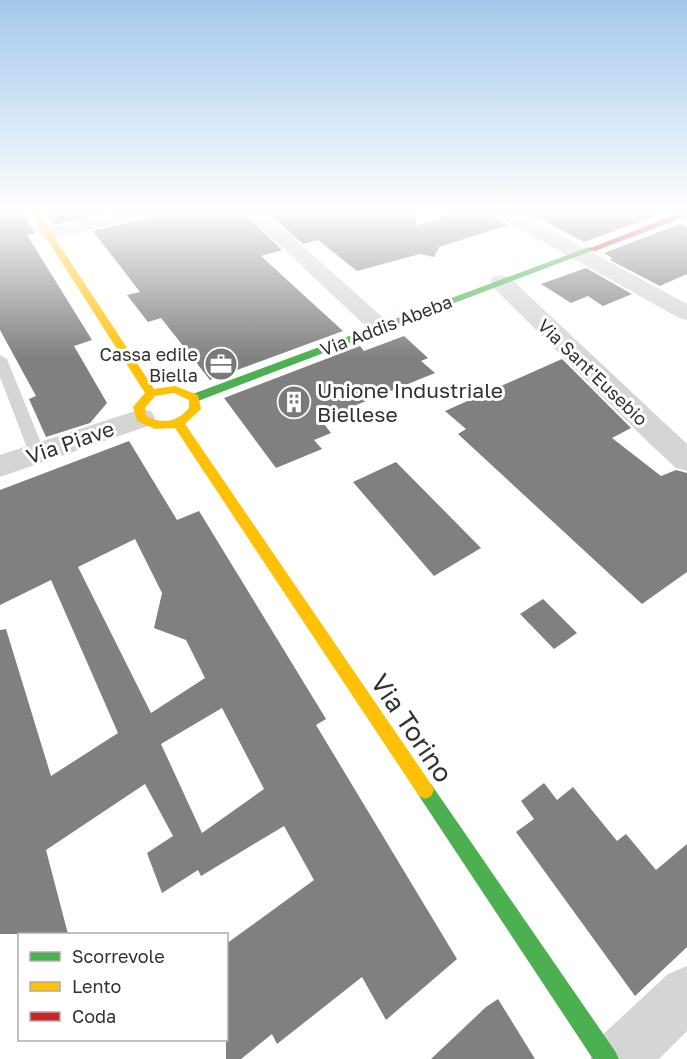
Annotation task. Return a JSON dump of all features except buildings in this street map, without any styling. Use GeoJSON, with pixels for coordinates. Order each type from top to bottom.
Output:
{"type":"FeatureCollection","features":[{"type":"Feature","properties":{"kind":"street"},"geometry":{"type":"LineString","coordinates":[[63,260],[156,426],[178,423],[192,414],[196,403],[194,398],[175,389],[146,406]]}},
{"type":"Feature","properties":{"kind":"street"},"geometry":{"type":"LineString","coordinates":[[307,260],[380,327]]}},
{"type":"Feature","properties":{"kind":"street","name":"Via Addis Abeba"},"geometry":{"type":"LineString","coordinates":[[194,398],[559,260]]}},
{"type":"Feature","properties":{"kind":"street"},"geometry":{"type":"LineString","coordinates":[[592,260],[687,313]]}},
{"type":"Feature","properties":{"kind":"street","name":"Via Sant'Eusebio"},"geometry":{"type":"LineString","coordinates":[[501,282],[658,436],[687,460]]}},
{"type":"Feature","properties":{"kind":"street","name":"Via Piave"},"geometry":{"type":"LineString","coordinates":[[0,466],[37,453],[146,406]]}},
{"type":"Feature","properties":{"kind":"street","name":"Via Torino"},"geometry":{"type":"LineString","coordinates":[[178,423],[607,1059]]}},
{"type":"Feature","properties":{"kind":"street"},"geometry":{"type":"LineString","coordinates":[[618,1059],[687,993]]}},
{"type":"Feature","properties":{"kind":"lane"},"geometry":{"type":"LineString","coordinates":[[0,359],[37,453]]}},
{"type":"Feature","properties":{"kind":"traffic: fast"},"geometry":{"type":"LineString","coordinates":[[194,398],[561,260]]}},
{"type":"Feature","properties":{"kind":"traffic: fast"},"geometry":{"type":"LineString","coordinates":[[425,790],[607,1059]]}},
{"type":"Feature","properties":{"kind":"traffic: slow"},"geometry":{"type":"LineString","coordinates":[[65,260],[151,393]]}},
{"type":"Feature","properties":{"kind":"traffic: slow"},"geometry":{"type":"LineString","coordinates":[[175,389],[194,398],[195,409],[189,415],[177,423],[163,426],[141,418],[139,407],[151,393],[175,389]]}},
{"type":"Feature","properties":{"kind":"traffic: slow"},"geometry":{"type":"LineString","coordinates":[[178,423],[425,790]]}},
{"type":"Feature","properties":{"kind":"place","name":"Cassa edile Biella"},"geometry":{"type":"Point","coordinates":[221,364]}},
{"type":"Feature","properties":{"kind":"place","name":"Unione Industriale Biellese"},"geometry":{"type":"Point","coordinates":[294,402]}}]}
